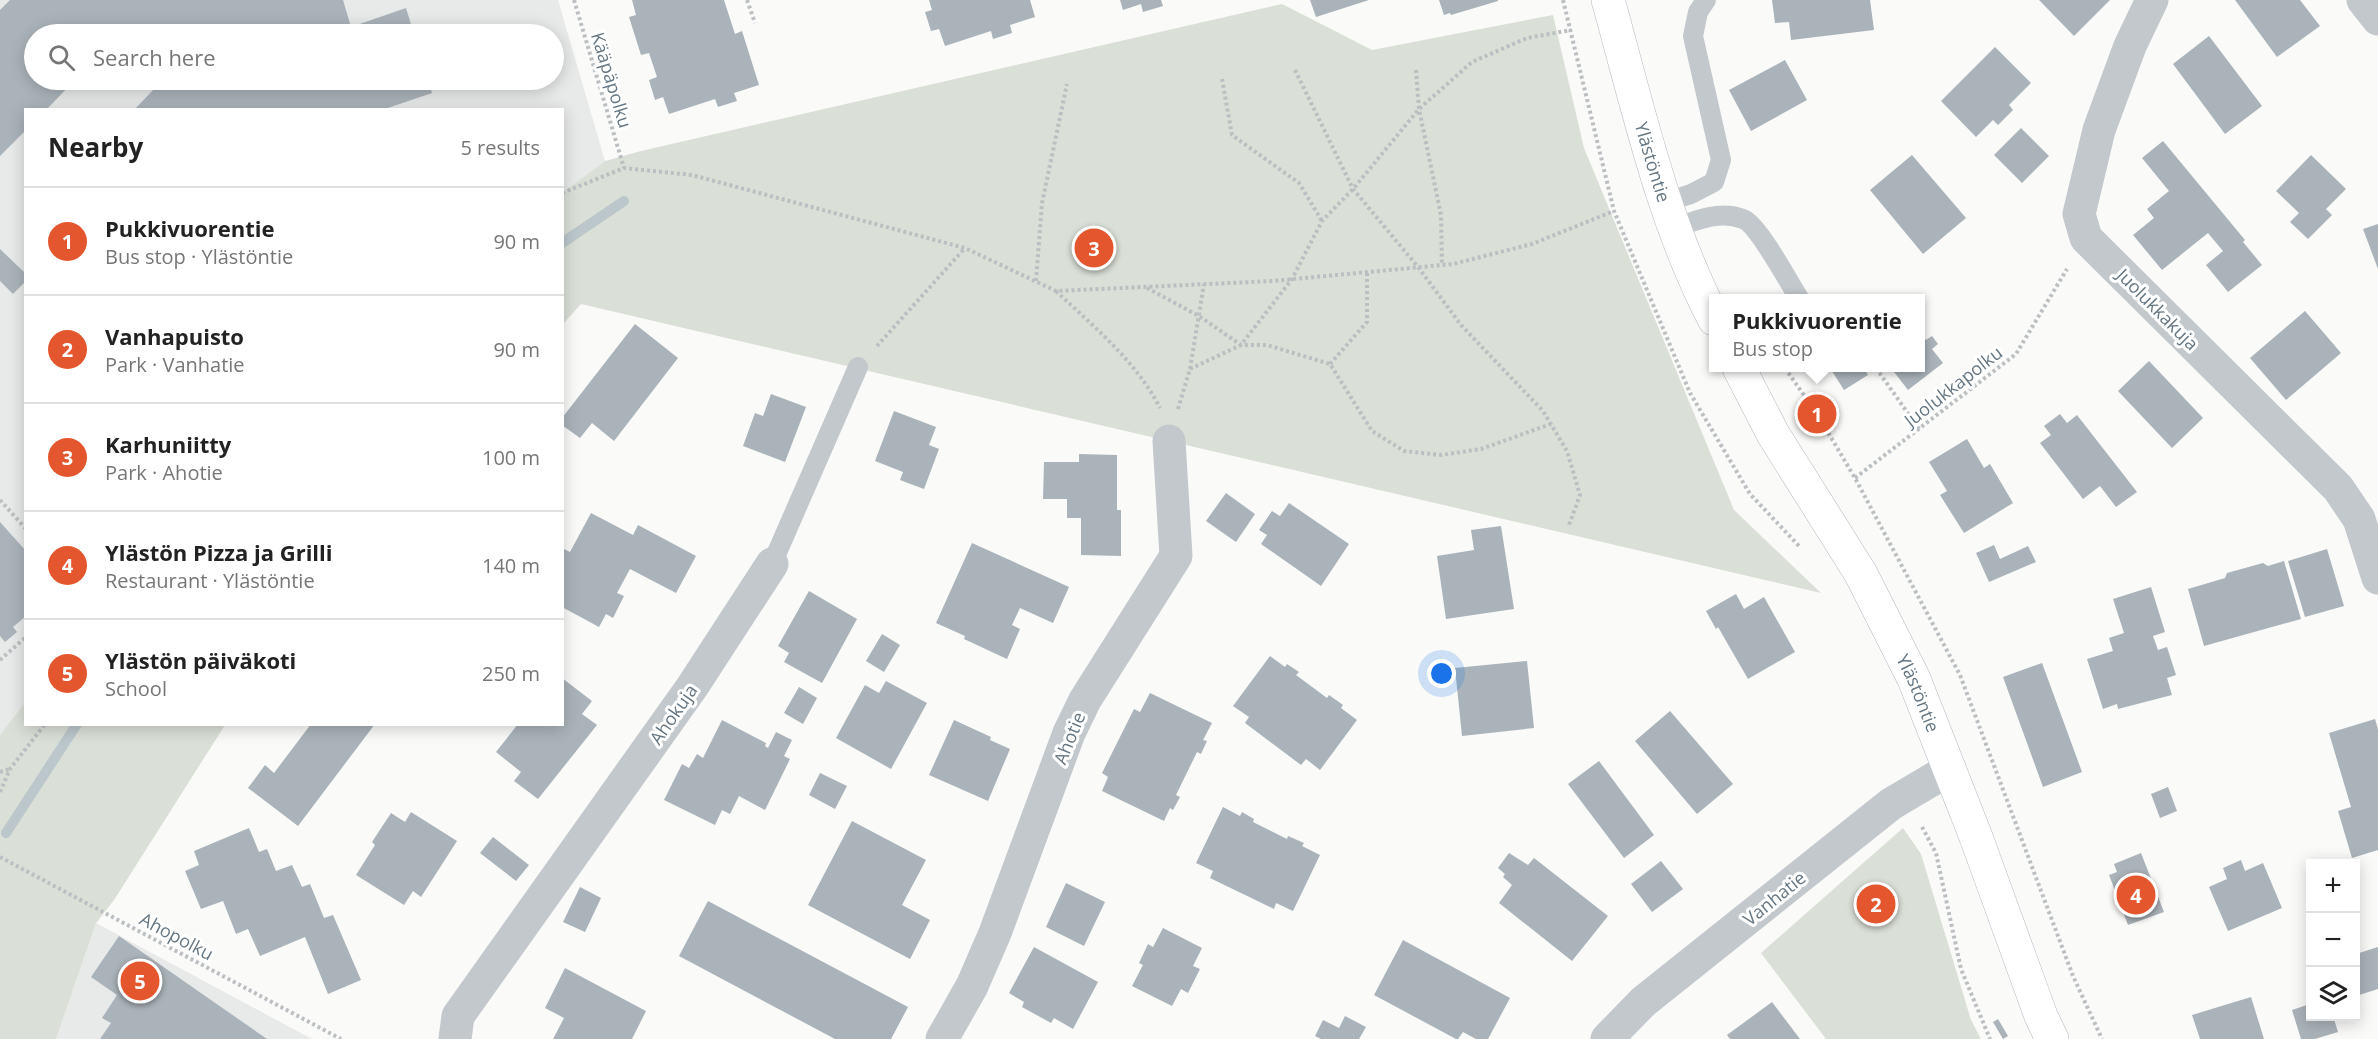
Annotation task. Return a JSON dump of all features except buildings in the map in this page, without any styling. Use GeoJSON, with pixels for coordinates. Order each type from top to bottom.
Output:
{"type":"FeatureCollection","features":[{"type":"Feature","properties":{"kind":"main road","name":"Ylästöntie"},"geometry":{"type":"LineString","coordinates":[[1608,0],[1670,215],[1709,311]]}},
{"type":"Feature","properties":{"kind":"main road","name":"Ylästöntie"},"geometry":{"type":"LineString","coordinates":[[1741,372],[1773,434],[1877,603],[1914,679],[1950,769],[2041,1016],[2052,1039]]}},
{"type":"Feature","properties":{"kind":"street"},"geometry":{"type":"LineString","coordinates":[[2086,238],[2079,214],[2099,130],[2130,46],[2152,0]]}},
{"type":"Feature","properties":{"kind":"street"},"geometry":{"type":"LineString","coordinates":[[2363,0],[2378,19]]}},
{"type":"Feature","properties":{"kind":"street","name":"Juolukkakuja"},"geometry":{"type":"LineString","coordinates":[[2086,238],[2338,488],[2359,519],[2378,578]]}},
{"type":"Feature","properties":{"kind":"street","name":"Ahotie"},"geometry":{"type":"LineString","coordinates":[[942,1039],[972,986],[995,933],[1070,733],[1085,700],[1176,556],[1169,441]]}},
{"type":"Feature","properties":{"kind":"street","name":"Ahokuja"},"geometry":{"type":"LineString","coordinates":[[455,1039],[458,1016],[692,687],[772,564]]}},
{"type":"Feature","properties":{"kind":"street","name":"Vanhatie"},"geometry":{"type":"LineString","coordinates":[[1607,1039],[1644,1002],[1882,812],[1950,769]]}},
{"type":"Feature","properties":{"kind":"lane"},"geometry":{"type":"LineString","coordinates":[[1670,215],[1691,194],[1714,182],[1721,160],[1693,36],[1698,12],[1706,0]]}},
{"type":"Feature","properties":{"kind":"lane"},"geometry":{"type":"LineString","coordinates":[[1670,215],[1699,219],[1724,215],[1745,219],[1756,229],[1797,294]]}},
{"type":"Feature","properties":{"kind":"lane","name":"Ahokuja"},"geometry":{"type":"LineString","coordinates":[[772,564],[858,367]]}},
{"type":"Feature","properties":{"kind":"path","name":"Kääpäpolku"},"geometry":{"type":"LineString","coordinates":[[573,0],[624,168]]}},
{"type":"Feature","properties":{"kind":"path"},"geometry":{"type":"LineString","coordinates":[[747,0],[755,23]]}},
{"type":"Feature","properties":{"kind":"path"},"geometry":{"type":"LineString","coordinates":[[1241,345],[1292,279],[1322,221],[1353,189],[1419,109],[1472,62],[1527,38],[1571,30]]}},
{"type":"Feature","properties":{"kind":"path"},"geometry":{"type":"LineString","coordinates":[[1295,70],[1353,189],[1418,267],[1461,325],[1544,411],[1567,451],[1580,495],[1569,525]]}},
{"type":"Feature","properties":{"kind":"path"},"geometry":{"type":"LineString","coordinates":[[1416,70],[1419,109],[1441,215],[1442,265]]}},
{"type":"Feature","properties":{"kind":"path"},"geometry":{"type":"LineString","coordinates":[[1222,79],[1232,135],[1299,183],[1322,221]]}},
{"type":"Feature","properties":{"kind":"path"},"geometry":{"type":"LineString","coordinates":[[1036,281],[1041,203],[1067,84]]}},
{"type":"Feature","properties":{"kind":"path"},"geometry":{"type":"LineString","coordinates":[[564,192],[624,168],[692,176],[965,248],[1056,291],[1108,339],[1139,375],[1159,407],[1169,441]]}},
{"type":"Feature","properties":{"kind":"path"},"geometry":{"type":"LineString","coordinates":[[1056,291],[1292,279],[1442,265],[1532,244],[1614,211]]}},
{"type":"Feature","properties":{"kind":"path","name":"Juolukkapolku"},"geometry":{"type":"LineString","coordinates":[[1855,478],[2016,354],[2086,238]]}},
{"type":"Feature","properties":{"kind":"path"},"geometry":{"type":"LineString","coordinates":[[858,367],[965,248]]}},
{"type":"Feature","properties":{"kind":"path"},"geometry":{"type":"LineString","coordinates":[[1330,364],[1367,322],[1367,272]]}},
{"type":"Feature","properties":{"kind":"path"},"geometry":{"type":"LineString","coordinates":[[1169,441],[1190,369],[1204,284]]}},
{"type":"Feature","properties":{"kind":"path"},"geometry":{"type":"LineString","coordinates":[[1146,287],[1199,316],[1241,345]]}},
{"type":"Feature","properties":{"kind":"path"},"geometry":{"type":"LineString","coordinates":[[1190,369],[1241,345],[1268,345],[1330,364],[1372,431],[1404,451],[1441,454],[1481,449],[1551,424]]}},
{"type":"Feature","properties":{"kind":"path"},"geometry":{"type":"LineString","coordinates":[[1788,372],[1855,478],[1960,675],[2073,976],[2102,1039]]}},
{"type":"Feature","properties":{"kind":"path"},"geometry":{"type":"LineString","coordinates":[[1879,372],[1919,429]]}},
{"type":"Feature","properties":{"kind":"path"},"geometry":{"type":"LineString","coordinates":[[0,500],[24,527]]}},
{"type":"Feature","properties":{"kind":"path"},"geometry":{"type":"LineString","coordinates":[[0,660],[24,639]]}},
{"type":"Feature","properties":{"kind":"path"},"geometry":{"type":"LineString","coordinates":[[0,792],[9,769],[43,726]]}},
{"type":"Feature","properties":{"kind":"path"},"geometry":{"type":"LineString","coordinates":[[0,772],[9,769]]}},
{"type":"Feature","properties":{"kind":"path","name":"Ahopolku"},"geometry":{"type":"LineString","coordinates":[[0,857],[341,1039]]}},
{"type":"Feature","properties":{"kind":"shaded area"},"geometry":{"type":"Polygon","coordinates":[[[0,0],[558,0],[605,161],[564,191],[564,108],[24,108],[24,705],[0,735],[0,0]]]}},
{"type":"Feature","properties":{"kind":"shaded area"},"geometry":{"type":"Polygon","coordinates":[[[1282,4],[1372,50],[1553,15],[1584,148],[1734,510],[1821,593],[581,304],[564,323],[564,191],[605,161],[1282,4]]]}},
{"type":"Feature","properties":{"kind":"shaded area"},"geometry":{"type":"Polygon","coordinates":[[[24,704],[24,726],[224,726],[114,900],[96,923],[56,1039],[0,1039],[0,735],[24,704]]]}},
{"type":"Feature","properties":{"kind":"shaded area"},"geometry":{"type":"Polygon","coordinates":[[[1903,828],[1921,854],[1971,1020],[1981,1039],[1826,1039],[1761,953],[1903,828]]]}},
{"type":"Feature","properties":{"kind":"shaded area"},"geometry":{"type":"Polygon","coordinates":[[[96,923],[312,1039],[56,1039],[96,923]]]}},
{"type":"Feature","properties":{"kind":"waterway"},"geometry":{"type":"LineString","coordinates":[[564,242],[624,201]]}},
{"type":"Feature","properties":{"kind":"waterway"},"geometry":{"type":"LineString","coordinates":[[6,833],[76,726]]}},
{"type":"Feature","properties":{"kind":"place","name":"Karhuniitty"},"geometry":{"type":"Point","coordinates":[1094,248]}},
{"type":"Feature","properties":{"kind":"place","name":"Pukkivuorentie"},"geometry":{"type":"Point","coordinates":[1817,414]}},
{"type":"Feature","properties":{"kind":"place","name":"Ylästön Pizza ja Grilli"},"geometry":{"type":"Point","coordinates":[2136,895]}},
{"type":"Feature","properties":{"kind":"place","name":"Vanhapuisto"},"geometry":{"type":"Point","coordinates":[1876,904]}},
{"type":"Feature","properties":{"kind":"place","name":"Ylästön päiväkoti"},"geometry":{"type":"Point","coordinates":[140,981]}}]}
